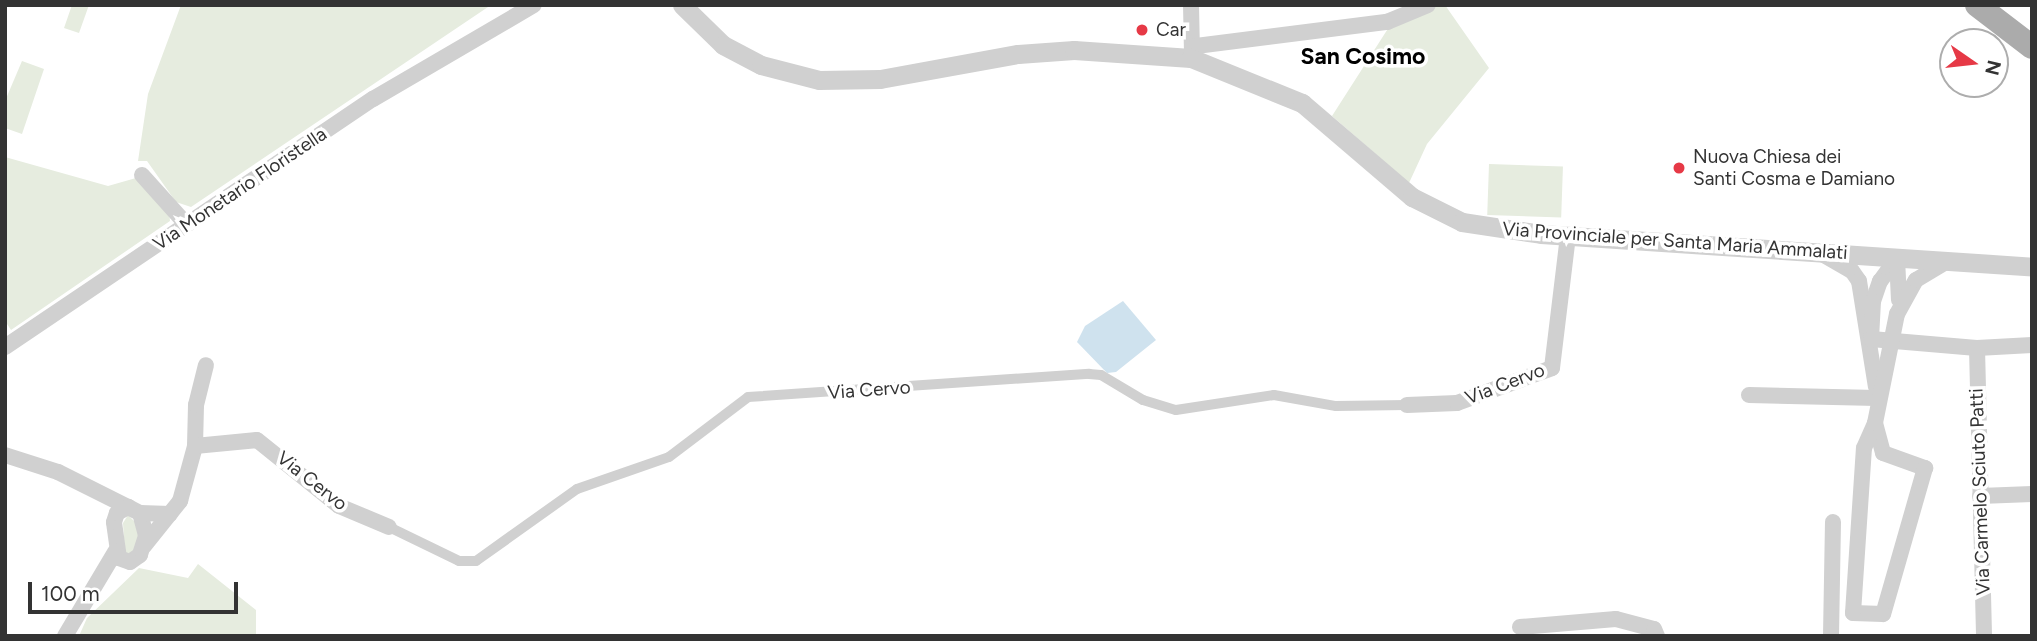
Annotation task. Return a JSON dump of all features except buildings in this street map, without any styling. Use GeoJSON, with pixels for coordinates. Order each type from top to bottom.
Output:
{"type":"FeatureCollection","features":[{"type":"Feature","properties":{"kind":"main road"},"geometry":{"type":"LineString","coordinates":[[1977,5],[2032,47]]}},
{"type":"Feature","properties":{"kind":"main road"},"geometry":{"type":"LineString","coordinates":[[2003,5],[2032,27]]}},
{"type":"Feature","properties":{"kind":"street"},"geometry":{"type":"LineString","coordinates":[[477,36],[509,5]]}},
{"type":"Feature","properties":{"kind":"street"},"geometry":{"type":"LineString","coordinates":[[477,36],[534,5]]}},
{"type":"Feature","properties":{"kind":"street","name":"Via Provinciale per Santa Maria Ammalati"},"geometry":{"type":"LineString","coordinates":[[682,5],[723,46],[761,65],[819,80],[880,79],[1018,54],[1074,50],[1193,52],[1302,103],[1435,212],[1498,229],[2032,267]]}},
{"type":"Feature","properties":{"kind":"street"},"geometry":{"type":"LineString","coordinates":[[1191,5],[1193,52],[1295,32],[1387,22],[1428,5]]}},
{"type":"Feature","properties":{"kind":"street","name":"Via Monetario Floristella"},"geometry":{"type":"LineString","coordinates":[[5,347],[373,99],[477,36]]}},
{"type":"Feature","properties":{"kind":"street"},"geometry":{"type":"LineString","coordinates":[[142,175],[187,225]]}},
{"type":"Feature","properties":{"kind":"street","name":"Via Cervo"},"geometry":{"type":"LineString","coordinates":[[195,446],[257,440],[339,506],[459,561],[477,561],[577,489],[669,457],[748,397],[1089,374],[1101,375],[1143,400],[1176,410],[1274,395],[1336,406],[1457,403],[1552,368],[1568,236]]}},
{"type":"Feature","properties":{"kind":"street"},"geometry":{"type":"LineString","coordinates":[[1815,252],[1852,271],[1859,281],[1871,339],[1877,398],[1875,423],[1864,448],[1853,613],[1883,614],[1925,468],[1883,453],[1875,423]]}},
{"type":"Feature","properties":{"kind":"street"},"geometry":{"type":"LineString","coordinates":[[1871,339],[1873,301],[1880,281],[1897,258]]}},
{"type":"Feature","properties":{"kind":"street"},"geometry":{"type":"LineString","coordinates":[[1877,398],[1898,314],[1901,281],[1897,258]]}},
{"type":"Feature","properties":{"kind":"street"},"geometry":{"type":"LineString","coordinates":[[1898,314],[1916,280],[1948,261]]}},
{"type":"Feature","properties":{"kind":"street"},"geometry":{"type":"LineString","coordinates":[[1871,339],[1976,348],[2032,345]]}},
{"type":"Feature","properties":{"kind":"street","name":"Via Carmelo Sciuto Patti"},"geometry":{"type":"LineString","coordinates":[[1976,348],[1984,636]]}},
{"type":"Feature","properties":{"kind":"street"},"geometry":{"type":"LineString","coordinates":[[95,587],[130,562],[180,501],[195,446],[196,405],[206,365]]}},
{"type":"Feature","properties":{"kind":"street"},"geometry":{"type":"LineString","coordinates":[[1749,395],[1877,398]]}},
{"type":"Feature","properties":{"kind":"street"},"geometry":{"type":"LineString","coordinates":[[5,455],[58,472],[93,492],[134,510],[145,524],[144,546]]}},
{"type":"Feature","properties":{"kind":"street"},"geometry":{"type":"LineString","coordinates":[[93,492],[114,522]]}},
{"type":"Feature","properties":{"kind":"street"},"geometry":{"type":"LineString","coordinates":[[1980,496],[2032,494]]}},
{"type":"Feature","properties":{"kind":"street"},"geometry":{"type":"LineString","coordinates":[[65,633],[115,552],[114,522],[117,513],[134,510],[170,514]]}},
{"type":"Feature","properties":{"kind":"street"},"geometry":{"type":"LineString","coordinates":[[1831,636],[1833,522]]}},
{"type":"Feature","properties":{"kind":"street"},"geometry":{"type":"LineString","coordinates":[[115,552],[130,562]]}},
{"type":"Feature","properties":{"kind":"street"},"geometry":{"type":"LineString","coordinates":[[1520,627],[1616,618],[1654,629],[1657,636]]}},
{"type":"Feature","properties":{"kind":"shaded area"},"geometry":{"type":"Polygon","coordinates":[[[72,5],[89,5],[79,33],[64,28],[72,5]]]}},
{"type":"Feature","properties":{"kind":"shaded area"},"geometry":{"type":"Polygon","coordinates":[[[181,5],[491,5],[191,207],[176,202],[147,161],[138,161],[148,94],[181,5]]]}},
{"type":"Feature","properties":{"kind":"shaded area"},"geometry":{"type":"Polygon","coordinates":[[[1438,5],[1445,5],[1489,68],[1427,144],[1409,183],[1332,116],[1389,27],[1438,5]]]}},
{"type":"Feature","properties":{"kind":"shaded area"},"geometry":{"type":"Polygon","coordinates":[[[22,61],[44,69],[22,134],[5,128],[5,101],[22,61]]]}},
{"type":"Feature","properties":{"kind":"shaded area"},"geometry":{"type":"Polygon","coordinates":[[[5,157],[108,186],[136,178],[169,211],[170,221],[11,330],[5,321],[5,157]]]}},
{"type":"Feature","properties":{"kind":"shaded area"},"geometry":{"type":"Polygon","coordinates":[[[1489,164],[1563,167],[1561,218],[1487,215],[1489,164]]]}},
{"type":"Feature","properties":{"kind":"shaded area"},"geometry":{"type":"Polygon","coordinates":[[[128,515],[139,526],[138,545],[130,554],[125,553],[123,523],[128,515]]]}},
{"type":"Feature","properties":{"kind":"shaded area"},"geometry":{"type":"Polygon","coordinates":[[[198,564],[256,610],[256,636],[79,636],[87,618],[139,568],[188,578],[198,564]]]}},
{"type":"Feature","properties":{"kind":"water"},"geometry":{"type":"Polygon","coordinates":[[[1123,301],[1156,340],[1116,372],[1107,373],[1077,342],[1085,326],[1123,301]]]}},
{"type":"Feature","properties":{"kind":"place","name":"Car"},"geometry":{"type":"Point","coordinates":[1142,30]}},
{"type":"Feature","properties":{"kind":"place","name":"Nuova Chiesa dei Santi Cosma e Damiano"},"geometry":{"type":"Point","coordinates":[1679,168]}},
{"type":"Feature","properties":{"kind":"district","name":"San Cosimo"},"geometry":{"type":"Point","coordinates":[1363,56]}}]}
